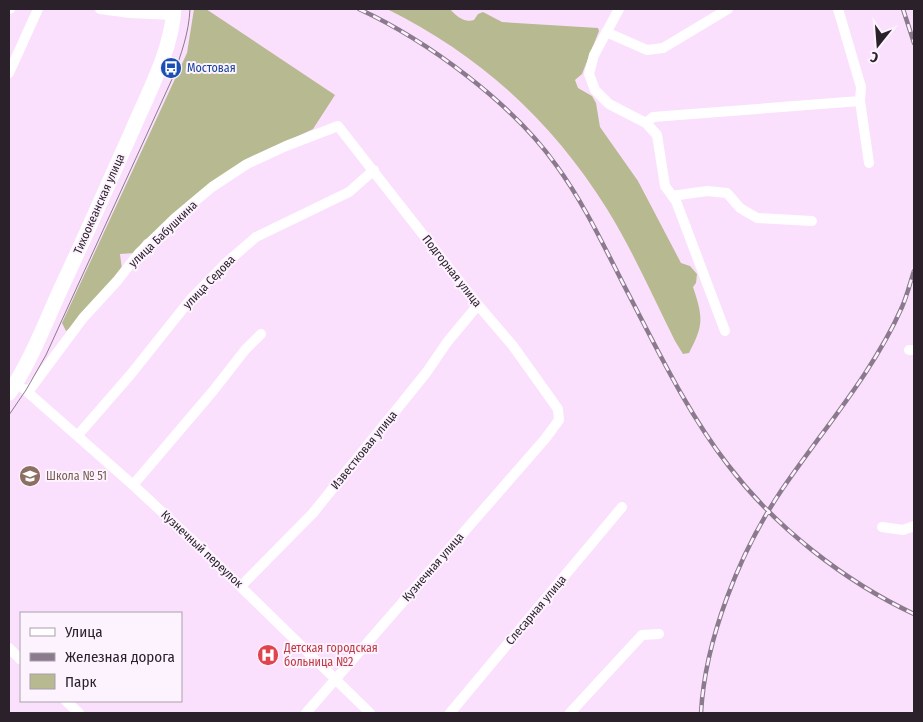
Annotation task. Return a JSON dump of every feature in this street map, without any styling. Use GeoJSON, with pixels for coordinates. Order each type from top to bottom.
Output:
{"type":"FeatureCollection","features":[{"type":"Feature","properties":{"kind":"main road","name":"Тихоокеанская улица"},"geometry":{"type":"LineString","coordinates":[[18,390],[159,70],[170,37],[174,12]]}},
{"type":"Feature","properties":{"kind":"street"},"geometry":{"type":"LineString","coordinates":[[9,73],[38,9]]}},
{"type":"Feature","properties":{"kind":"street"},"geometry":{"type":"LineString","coordinates":[[100,9],[130,13],[174,12]]}},
{"type":"Feature","properties":{"kind":"street"},"geometry":{"type":"LineString","coordinates":[[619,9],[594,55],[589,74],[595,90],[609,104],[646,124],[657,135],[665,186],[676,201],[725,331]]}},
{"type":"Feature","properties":{"kind":"street"},"geometry":{"type":"LineString","coordinates":[[606,32],[647,50],[663,48],[728,9]]}},
{"type":"Feature","properties":{"kind":"street"},"geometry":{"type":"LineString","coordinates":[[838,9],[861,87],[860,101],[869,163]]}},
{"type":"Feature","properties":{"kind":"street"},"geometry":{"type":"LineString","coordinates":[[646,124],[653,117],[860,101]]}},
{"type":"Feature","properties":{"kind":"street","name":"улица Бабушкина"},"geometry":{"type":"LineString","coordinates":[[18,390],[139,253],[175,218],[212,187],[248,164],[286,146],[338,126]]}},
{"type":"Feature","properties":{"kind":"street","name":"Подгорная улица"},"geometry":{"type":"LineString","coordinates":[[338,126],[478,305],[513,346],[558,409],[560,420]]}},
{"type":"Feature","properties":{"kind":"street","name":"улица Седова"},"geometry":{"type":"LineString","coordinates":[[78,435],[131,374],[190,300],[234,256],[256,237],[349,192],[374,170]]}},
{"type":"Feature","properties":{"kind":"street"},"geometry":{"type":"LineString","coordinates":[[672,196],[707,191],[727,193],[740,208],[757,218],[812,221]]}},
{"type":"Feature","properties":{"kind":"street","name":"Известковая улица"},"geometry":{"type":"LineString","coordinates":[[241,586],[313,513],[426,373],[448,340],[478,305]]}},
{"type":"Feature","properties":{"kind":"street"},"geometry":{"type":"LineString","coordinates":[[134,485],[245,350],[261,334]]}},
{"type":"Feature","properties":{"kind":"street","name":"Кузнечный переулок"},"geometry":{"type":"LineString","coordinates":[[18,390],[78,435],[134,485],[241,586],[370,713]]}},
{"type":"Feature","properties":{"kind":"street","name":"Кузнечная улица"},"geometry":{"type":"LineString","coordinates":[[306,713],[560,420]]}},
{"type":"Feature","properties":{"kind":"street","name":"Слесарная улица"},"geometry":{"type":"LineString","coordinates":[[450,713],[622,506]]}},
{"type":"Feature","properties":{"kind":"street"},"geometry":{"type":"LineString","coordinates":[[882,527],[903,530],[914,526]]}},
{"type":"Feature","properties":{"kind":"street"},"geometry":{"type":"LineString","coordinates":[[570,713],[642,635],[659,634]]}},
{"type":"Feature","properties":{"kind":"street"},"geometry":{"type":"LineString","coordinates":[[9,648],[20,659]]}},
{"type":"Feature","properties":{"kind":"street"},"geometry":{"type":"LineString","coordinates":[[67,702],[79,713]]}},
{"type":"Feature","properties":{"kind":"green space"},"geometry":{"type":"Polygon","coordinates":[[[194,9],[206,9],[335,95],[313,129],[247,160],[154,235],[144,240],[135,253],[120,254],[122,270],[80,320],[66,331],[62,323],[187,53],[194,9]]]}},
{"type":"Feature","properties":{"kind":"green space"},"geometry":{"type":"Polygon","coordinates":[[[387,9],[450,9],[467,21],[474,20],[478,14],[483,12],[502,22],[598,28],[599,31],[582,74],[575,80],[578,88],[592,96],[596,103],[600,127],[638,181],[681,263],[690,266],[697,274],[696,283],[693,287],[699,306],[700,321],[697,335],[689,353],[683,354],[675,341],[634,258],[607,209],[586,177],[538,119],[483,69],[453,47],[387,9]]]}},
{"type":"Feature","properties":{"kind":"tram line"},"geometry":{"type":"LineString","coordinates":[[9,415],[46,355],[173,77],[182,52],[190,9]]}},
{"type":"Feature","properties":{"kind":"railway"},"geometry":{"type":"LineString","coordinates":[[359,9],[413,38],[467,76],[493,97],[538,142],[577,197],[675,383],[700,426],[728,465],[767,510],[812,550],[862,586],[914,614]]}},
{"type":"Feature","properties":{"kind":"railway"},"geometry":{"type":"LineString","coordinates":[[903,9],[914,43]]}},
{"type":"Feature","properties":{"kind":"railway"},"geometry":{"type":"LineString","coordinates":[[701,713],[709,656],[717,626],[727,597],[752,541],[781,491],[862,379],[902,307],[914,271]]}},
{"type":"Feature","properties":{"kind":"place","name":"Мостовая"},"geometry":{"type":"Point","coordinates":[171,68]}},
{"type":"Feature","properties":{"kind":"place","name":"Школа № 51"},"geometry":{"type":"Point","coordinates":[30,476]}},
{"type":"Feature","properties":{"kind":"place","name":"Детская городская больница №2"},"geometry":{"type":"Point","coordinates":[268,655]}}]}
